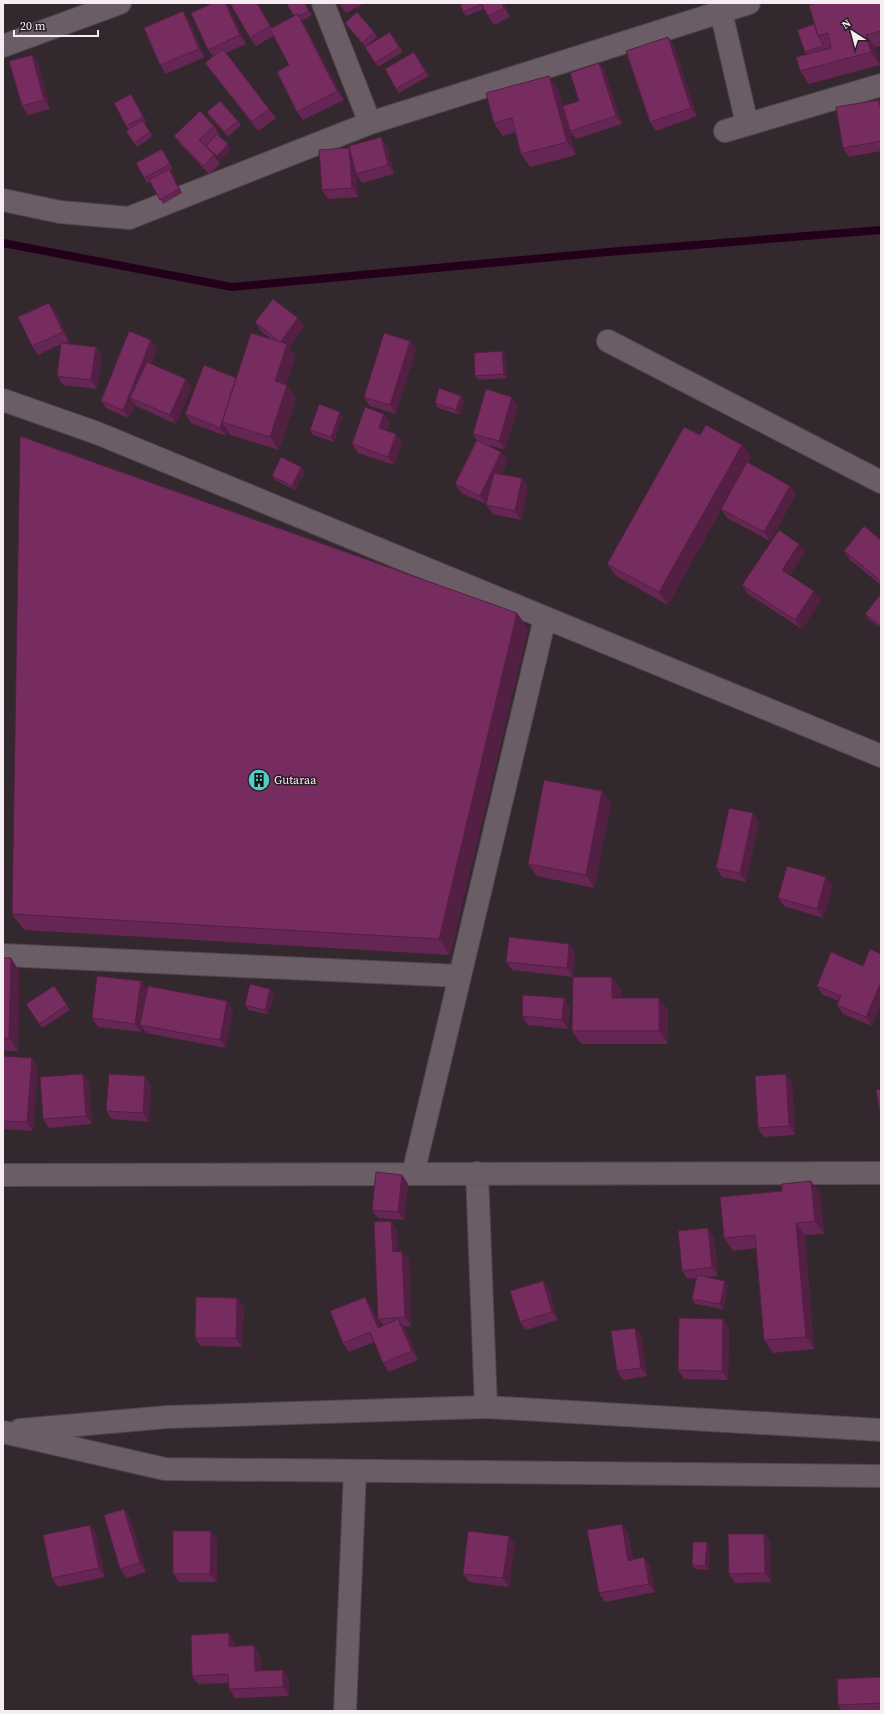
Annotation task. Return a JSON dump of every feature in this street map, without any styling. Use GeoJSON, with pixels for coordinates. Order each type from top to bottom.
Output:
{"type":"FeatureCollection","features":[{"type":"Feature","properties":{"kind":"street"},"geometry":{"type":"LineString","coordinates":[[3,46],[120,3]]}},
{"type":"Feature","properties":{"kind":"street"},"geometry":{"type":"LineString","coordinates":[[323,3],[370,123]]}},
{"type":"Feature","properties":{"kind":"street"},"geometry":{"type":"LineString","coordinates":[[3,200],[60,212],[129,218],[370,123],[720,7],[749,3]]}},
{"type":"Feature","properties":{"kind":"street"},"geometry":{"type":"LineString","coordinates":[[720,7],[747,124]]}},
{"type":"Feature","properties":{"kind":"street"},"geometry":{"type":"LineString","coordinates":[[724,131],[881,85]]}},
{"type":"Feature","properties":{"kind":"street"},"geometry":{"type":"LineString","coordinates":[[608,341],[881,482]]}},
{"type":"Feature","properties":{"kind":"street"},"geometry":{"type":"LineString","coordinates":[[3,400],[97,433],[881,756]]}},
{"type":"Feature","properties":{"kind":"street"},"geometry":{"type":"LineString","coordinates":[[413,1174],[545,618]]}},
{"type":"Feature","properties":{"kind":"street"},"geometry":{"type":"LineString","coordinates":[[3,955],[460,976]]}},
{"type":"Feature","properties":{"kind":"street"},"geometry":{"type":"LineString","coordinates":[[3,1175],[881,1173]]}},
{"type":"Feature","properties":{"kind":"street"},"geometry":{"type":"LineString","coordinates":[[477,1174],[486,1407]]}},
{"type":"Feature","properties":{"kind":"street"},"geometry":{"type":"LineString","coordinates":[[3,1432],[167,1417],[486,1407],[881,1430]]}},
{"type":"Feature","properties":{"kind":"street"},"geometry":{"type":"LineString","coordinates":[[3,1432],[165,1469],[881,1476]]}},
{"type":"Feature","properties":{"kind":"street"},"geometry":{"type":"LineString","coordinates":[[345,1711],[355,1471]]}},
{"type":"Feature","properties":{"kind":"building"},"geometry":{"type":"Polygon","coordinates":[[[213,3],[225,3],[240,35],[208,50],[191,13],[213,3]]]}},
{"type":"Feature","properties":{"kind":"building"},"geometry":{"type":"Polygon","coordinates":[[[230,3],[257,3],[270,26],[250,38],[230,3]]]}},
{"type":"Feature","properties":{"kind":"building"},"geometry":{"type":"Polygon","coordinates":[[[286,3],[305,3],[309,11],[299,16],[298,14],[294,16],[286,3]]]}},
{"type":"Feature","properties":{"kind":"building"},"geometry":{"type":"Polygon","coordinates":[[[460,3],[479,3],[480,5],[463,12],[460,3]]]}},
{"type":"Feature","properties":{"kind":"building"},"geometry":{"type":"Polygon","coordinates":[[[481,3],[502,3],[504,8],[488,16],[481,3]]]}},
{"type":"Feature","properties":{"kind":"building"},"geometry":{"type":"Polygon","coordinates":[[[816,3],[881,3],[881,31],[866,35],[871,52],[800,71],[796,57],[831,48],[828,33],[818,36],[809,5],[816,3]]]}},
{"type":"Feature","properties":{"kind":"building"},"geometry":{"type":"Polygon","coordinates":[[[183,11],[199,49],[160,65],[144,28],[183,11]]]}},
{"type":"Feature","properties":{"kind":"building"},"geometry":{"type":"Polygon","coordinates":[[[357,12],[374,32],[362,43],[345,23],[357,12]]]}},
{"type":"Feature","properties":{"kind":"building"},"geometry":{"type":"Polygon","coordinates":[[[298,14],[337,91],[297,112],[277,72],[289,65],[270,29],[298,14]]]}},
{"type":"Feature","properties":{"kind":"building"},"geometry":{"type":"Polygon","coordinates":[[[814,24],[823,46],[805,52],[797,30],[814,24]]]}},
{"type":"Feature","properties":{"kind":"building"},"geometry":{"type":"Polygon","coordinates":[[[390,32],[399,48],[375,63],[365,47],[390,32]]]}},
{"type":"Feature","properties":{"kind":"building"},"geometry":{"type":"Polygon","coordinates":[[[668,37],[691,108],[650,122],[626,51],[668,37]]]}},
{"type":"Feature","properties":{"kind":"building"},"geometry":{"type":"Polygon","coordinates":[[[223,49],[269,109],[252,122],[205,63],[223,49]]]}},
{"type":"Feature","properties":{"kind":"building"},"geometry":{"type":"Polygon","coordinates":[[[414,52],[425,72],[396,89],[385,69],[414,52]]]}},
{"type":"Feature","properties":{"kind":"building"},"geometry":{"type":"Polygon","coordinates":[[[32,55],[44,100],[22,106],[9,61],[32,55]]]}},
{"type":"Feature","properties":{"kind":"building"},"geometry":{"type":"Polygon","coordinates":[[[599,63],[616,116],[570,131],[563,106],[579,101],[570,73],[599,63]]]}},
{"type":"Feature","properties":{"kind":"building"},"geometry":{"type":"Polygon","coordinates":[[[549,76],[567,142],[521,154],[512,118],[494,123],[486,93],[549,76]]]}},
{"type":"Feature","properties":{"kind":"building"},"geometry":{"type":"Polygon","coordinates":[[[131,94],[143,117],[126,126],[114,103],[131,94]]]}},
{"type":"Feature","properties":{"kind":"building"},"geometry":{"type":"Polygon","coordinates":[[[879,100],[881,112],[881,141],[843,148],[836,107],[879,100]]]}},
{"type":"Feature","properties":{"kind":"building"},"geometry":{"type":"Polygon","coordinates":[[[220,101],[238,121],[225,132],[207,112],[220,101]]]}},
{"type":"Feature","properties":{"kind":"building"},"geometry":{"type":"Polygon","coordinates":[[[200,111],[214,126],[199,140],[214,155],[203,166],[174,136],[200,111]]]}},
{"type":"Feature","properties":{"kind":"building"},"geometry":{"type":"Polygon","coordinates":[[[142,120],[150,132],[134,143],[126,131],[142,120]]]}},
{"type":"Feature","properties":{"kind":"building"},"geometry":{"type":"Polygon","coordinates":[[[217,134],[228,144],[217,156],[206,146],[217,134]]]}},
{"type":"Feature","properties":{"kind":"building"},"geometry":{"type":"Polygon","coordinates":[[[381,137],[388,165],[356,174],[349,146],[381,137]]]}},
{"type":"Feature","properties":{"kind":"building"},"geometry":{"type":"Polygon","coordinates":[[[349,148],[352,188],[322,190],[319,150],[349,148]]]}},
{"type":"Feature","properties":{"kind":"building"},"geometry":{"type":"Polygon","coordinates":[[[162,149],[170,164],[144,178],[136,163],[162,149]]]}},
{"type":"Feature","properties":{"kind":"building"},"geometry":{"type":"Polygon","coordinates":[[[169,169],[179,189],[160,200],[149,180],[169,169]]]}},
{"type":"Feature","properties":{"kind":"building"},"geometry":{"type":"Polygon","coordinates":[[[273,299],[298,318],[280,342],[255,322],[273,299]]]}},
{"type":"Feature","properties":{"kind":"building"},"geometry":{"type":"Polygon","coordinates":[[[49,303],[63,332],[32,346],[18,317],[49,303]]]}},
{"type":"Feature","properties":{"kind":"building"},"geometry":{"type":"Polygon","coordinates":[[[129,331],[151,340],[123,410],[101,401],[129,331]]]}},
{"type":"Feature","properties":{"kind":"building"},"geometry":{"type":"Polygon","coordinates":[[[251,333],[287,344],[275,381],[287,385],[270,437],[222,422],[251,333]]]}},
{"type":"Feature","properties":{"kind":"building"},"geometry":{"type":"Polygon","coordinates":[[[384,333],[410,341],[390,405],[364,397],[384,333]]]}},
{"type":"Feature","properties":{"kind":"building"},"geometry":{"type":"Polygon","coordinates":[[[61,343],[96,347],[91,380],[57,376],[61,343]]]}},
{"type":"Feature","properties":{"kind":"building"},"geometry":{"type":"Polygon","coordinates":[[[502,351],[504,374],[475,376],[474,353],[502,351]]]}},
{"type":"Feature","properties":{"kind":"building"},"geometry":{"type":"Polygon","coordinates":[[[147,362],[186,379],[170,415],[130,398],[147,362]]]}},
{"type":"Feature","properties":{"kind":"building"},"geometry":{"type":"Polygon","coordinates":[[[204,365],[236,378],[220,428],[185,414],[204,365]]]}},
{"type":"Feature","properties":{"kind":"building"},"geometry":{"type":"Polygon","coordinates":[[[439,388],[461,396],[456,410],[435,403],[439,388]]]}},
{"type":"Feature","properties":{"kind":"building"},"geometry":{"type":"Polygon","coordinates":[[[486,389],[512,397],[499,441],[473,434],[486,389]]]}},
{"type":"Feature","properties":{"kind":"building"},"geometry":{"type":"Polygon","coordinates":[[[319,404],[340,412],[331,437],[310,430],[319,404]]]}},
{"type":"Feature","properties":{"kind":"building"},"geometry":{"type":"Polygon","coordinates":[[[365,407],[384,414],[379,428],[396,434],[388,457],[352,444],[365,407]]]}},
{"type":"Feature","properties":{"kind":"building"},"geometry":{"type":"Polygon","coordinates":[[[706,425],[742,445],[659,592],[607,564],[684,427],[700,435],[706,425]]]}},
{"type":"Feature","properties":{"kind":"building","name":"Gutaraa"},"geometry":{"type":"Polygon","coordinates":[[[20,436],[517,613],[439,939],[12,914],[20,436]]]}},
{"type":"Feature","properties":{"kind":"building"},"geometry":{"type":"Polygon","coordinates":[[[477,440],[501,452],[480,496],[455,484],[477,440]]]}},
{"type":"Feature","properties":{"kind":"building"},"geometry":{"type":"Polygon","coordinates":[[[281,457],[301,467],[292,486],[272,476],[281,457]]]}},
{"type":"Feature","properties":{"kind":"building"},"geometry":{"type":"Polygon","coordinates":[[[747,462],[790,486],[764,532],[721,509],[747,462]]]}},
{"type":"Feature","properties":{"kind":"building"},"geometry":{"type":"Polygon","coordinates":[[[494,473],[522,478],[515,511],[486,505],[494,473]]]}},
{"type":"Feature","properties":{"kind":"building"},"geometry":{"type":"Polygon","coordinates":[[[864,526],[881,540],[881,581],[844,551],[864,526]]]}},
{"type":"Feature","properties":{"kind":"building"},"geometry":{"type":"Polygon","coordinates":[[[779,530],[799,544],[782,570],[814,591],[795,620],[742,585],[779,530]]]}},
{"type":"Feature","properties":{"kind":"building"},"geometry":{"type":"Polygon","coordinates":[[[881,594],[881,626],[865,614],[881,594]]]}},
{"type":"Feature","properties":{"kind":"building"},"geometry":{"type":"Polygon","coordinates":[[[544,780],[602,791],[586,875],[528,864],[544,780]]]}},
{"type":"Feature","properties":{"kind":"building"},"geometry":{"type":"Polygon","coordinates":[[[729,808],[753,813],[740,873],[716,868],[729,808]]]}},
{"type":"Feature","properties":{"kind":"building"},"geometry":{"type":"Polygon","coordinates":[[[787,866],[826,877],[817,909],[778,898],[787,866]]]}},
{"type":"Feature","properties":{"kind":"building"},"geometry":{"type":"Polygon","coordinates":[[[509,937],[569,944],[567,968],[506,962],[509,937]]]}},
{"type":"Feature","properties":{"kind":"building"},"geometry":{"type":"Polygon","coordinates":[[[870,949],[881,954],[881,982],[866,1017],[837,1005],[841,996],[817,986],[831,952],[863,966],[870,949]]]}},
{"type":"Feature","properties":{"kind":"building"},"geometry":{"type":"Polygon","coordinates":[[[3,958],[11,958],[9,1038],[3,1038],[3,958]]]}},
{"type":"Feature","properties":{"kind":"building"},"geometry":{"type":"Polygon","coordinates":[[[97,976],[141,981],[135,1024],[92,1018],[97,976]]]}},
{"type":"Feature","properties":{"kind":"building"},"geometry":{"type":"Polygon","coordinates":[[[573,977],[612,977],[612,998],[659,998],[659,1031],[572,1031],[573,977]]]}},
{"type":"Feature","properties":{"kind":"building"},"geometry":{"type":"Polygon","coordinates":[[[250,984],[270,989],[265,1010],[245,1005],[250,984]]]}},
{"type":"Feature","properties":{"kind":"building"},"geometry":{"type":"Polygon","coordinates":[[[54,986],[67,1005],[39,1024],[26,1004],[54,986]]]}},
{"type":"Feature","properties":{"kind":"building"},"geometry":{"type":"Polygon","coordinates":[[[148,986],[227,1001],[220,1040],[140,1025],[148,986]]]}},
{"type":"Feature","properties":{"kind":"building"},"geometry":{"type":"Polygon","coordinates":[[[523,995],[564,998],[562,1020],[522,1016],[523,995]]]}},
{"type":"Feature","properties":{"kind":"building"},"geometry":{"type":"Polygon","coordinates":[[[3,1056],[32,1058],[27,1122],[3,1121],[3,1056]]]}},
{"type":"Feature","properties":{"kind":"building"},"geometry":{"type":"Polygon","coordinates":[[[83,1074],[86,1116],[43,1119],[40,1077],[83,1074]]]}},
{"type":"Feature","properties":{"kind":"building"},"geometry":{"type":"Polygon","coordinates":[[[109,1074],[145,1076],[143,1113],[106,1111],[109,1074]]]}},
{"type":"Feature","properties":{"kind":"building"},"geometry":{"type":"Polygon","coordinates":[[[786,1074],[789,1126],[758,1128],[755,1076],[786,1074]]]}},
{"type":"Feature","properties":{"kind":"building"},"geometry":{"type":"Polygon","coordinates":[[[881,1089],[881,1118],[876,1090],[881,1089]]]}},
{"type":"Feature","properties":{"kind":"building"},"geometry":{"type":"Polygon","coordinates":[[[376,1172],[402,1175],[398,1212],[372,1210],[376,1172]]]}},
{"type":"Feature","properties":{"kind":"building"},"geometry":{"type":"Polygon","coordinates":[[[811,1181],[815,1221],[796,1223],[806,1337],[764,1340],[755,1235],[724,1238],[720,1197],[782,1191],[782,1184],[811,1181]]]}},
{"type":"Feature","properties":{"kind":"building"},"geometry":{"type":"Polygon","coordinates":[[[391,1221],[393,1252],[402,1251],[405,1317],[378,1319],[374,1222],[391,1221]]]}},
{"type":"Feature","properties":{"kind":"building"},"geometry":{"type":"Polygon","coordinates":[[[708,1228],[712,1267],[682,1271],[678,1231],[708,1228]]]}},
{"type":"Feature","properties":{"kind":"building"},"geometry":{"type":"Polygon","coordinates":[[[697,1275],[725,1281],[720,1304],[692,1299],[697,1275]]]}},
{"type":"Feature","properties":{"kind":"building"},"geometry":{"type":"Polygon","coordinates":[[[543,1281],[552,1312],[520,1322],[510,1291],[543,1281]]]}},
{"type":"Feature","properties":{"kind":"building"},"geometry":{"type":"Polygon","coordinates":[[[196,1297],[237,1298],[236,1338],[195,1338],[196,1297]]]}},
{"type":"Feature","properties":{"kind":"building"},"geometry":{"type":"Polygon","coordinates":[[[365,1297],[378,1328],[398,1319],[412,1351],[383,1363],[370,1332],[343,1343],[330,1311],[365,1297]]]}},
{"type":"Feature","properties":{"kind":"building"},"geometry":{"type":"Polygon","coordinates":[[[679,1318],[723,1319],[722,1371],[678,1370],[679,1318]]]}},
{"type":"Feature","properties":{"kind":"building"},"geometry":{"type":"Polygon","coordinates":[[[635,1328],[641,1368],[617,1371],[611,1331],[635,1328]]]}},
{"type":"Feature","properties":{"kind":"building"},"geometry":{"type":"Polygon","coordinates":[[[124,1509],[140,1563],[120,1569],[104,1515],[124,1509]]]}},
{"type":"Feature","properties":{"kind":"building"},"geometry":{"type":"Polygon","coordinates":[[[622,1524],[628,1561],[644,1557],[649,1584],[599,1593],[587,1530],[622,1524]]]}},
{"type":"Feature","properties":{"kind":"building"},"geometry":{"type":"Polygon","coordinates":[[[90,1525],[99,1568],[52,1578],[43,1535],[90,1525]]]}},
{"type":"Feature","properties":{"kind":"building"},"geometry":{"type":"Polygon","coordinates":[[[173,1531],[211,1531],[210,1574],[173,1574],[173,1531]]]}},
{"type":"Feature","properties":{"kind":"building"},"geometry":{"type":"Polygon","coordinates":[[[468,1531],[509,1536],[503,1578],[463,1574],[468,1531]]]}},
{"type":"Feature","properties":{"kind":"building"},"geometry":{"type":"Polygon","coordinates":[[[728,1534],[764,1534],[765,1573],[729,1574],[728,1534]]]}},
{"type":"Feature","properties":{"kind":"building"},"geometry":{"type":"Polygon","coordinates":[[[693,1542],[707,1542],[705,1566],[692,1565],[693,1542]]]}},
{"type":"Feature","properties":{"kind":"building"},"geometry":{"type":"Polygon","coordinates":[[[229,1633],[229,1647],[254,1645],[255,1671],[283,1670],[283,1687],[229,1689],[228,1674],[192,1676],[191,1635],[229,1633]]]}},
{"type":"Feature","properties":{"kind":"building"},"geometry":{"type":"Polygon","coordinates":[[[881,1677],[881,1703],[838,1705],[837,1679],[881,1677]]]}},
{"type":"Feature","properties":{"kind":"waterway"},"geometry":{"type":"LineString","coordinates":[[3,243],[232,287],[608,252],[881,230]]}},
{"type":"Feature","properties":{"kind":"place","name":"Gutaraa"},"geometry":{"type":"Point","coordinates":[259,780]}}]}
